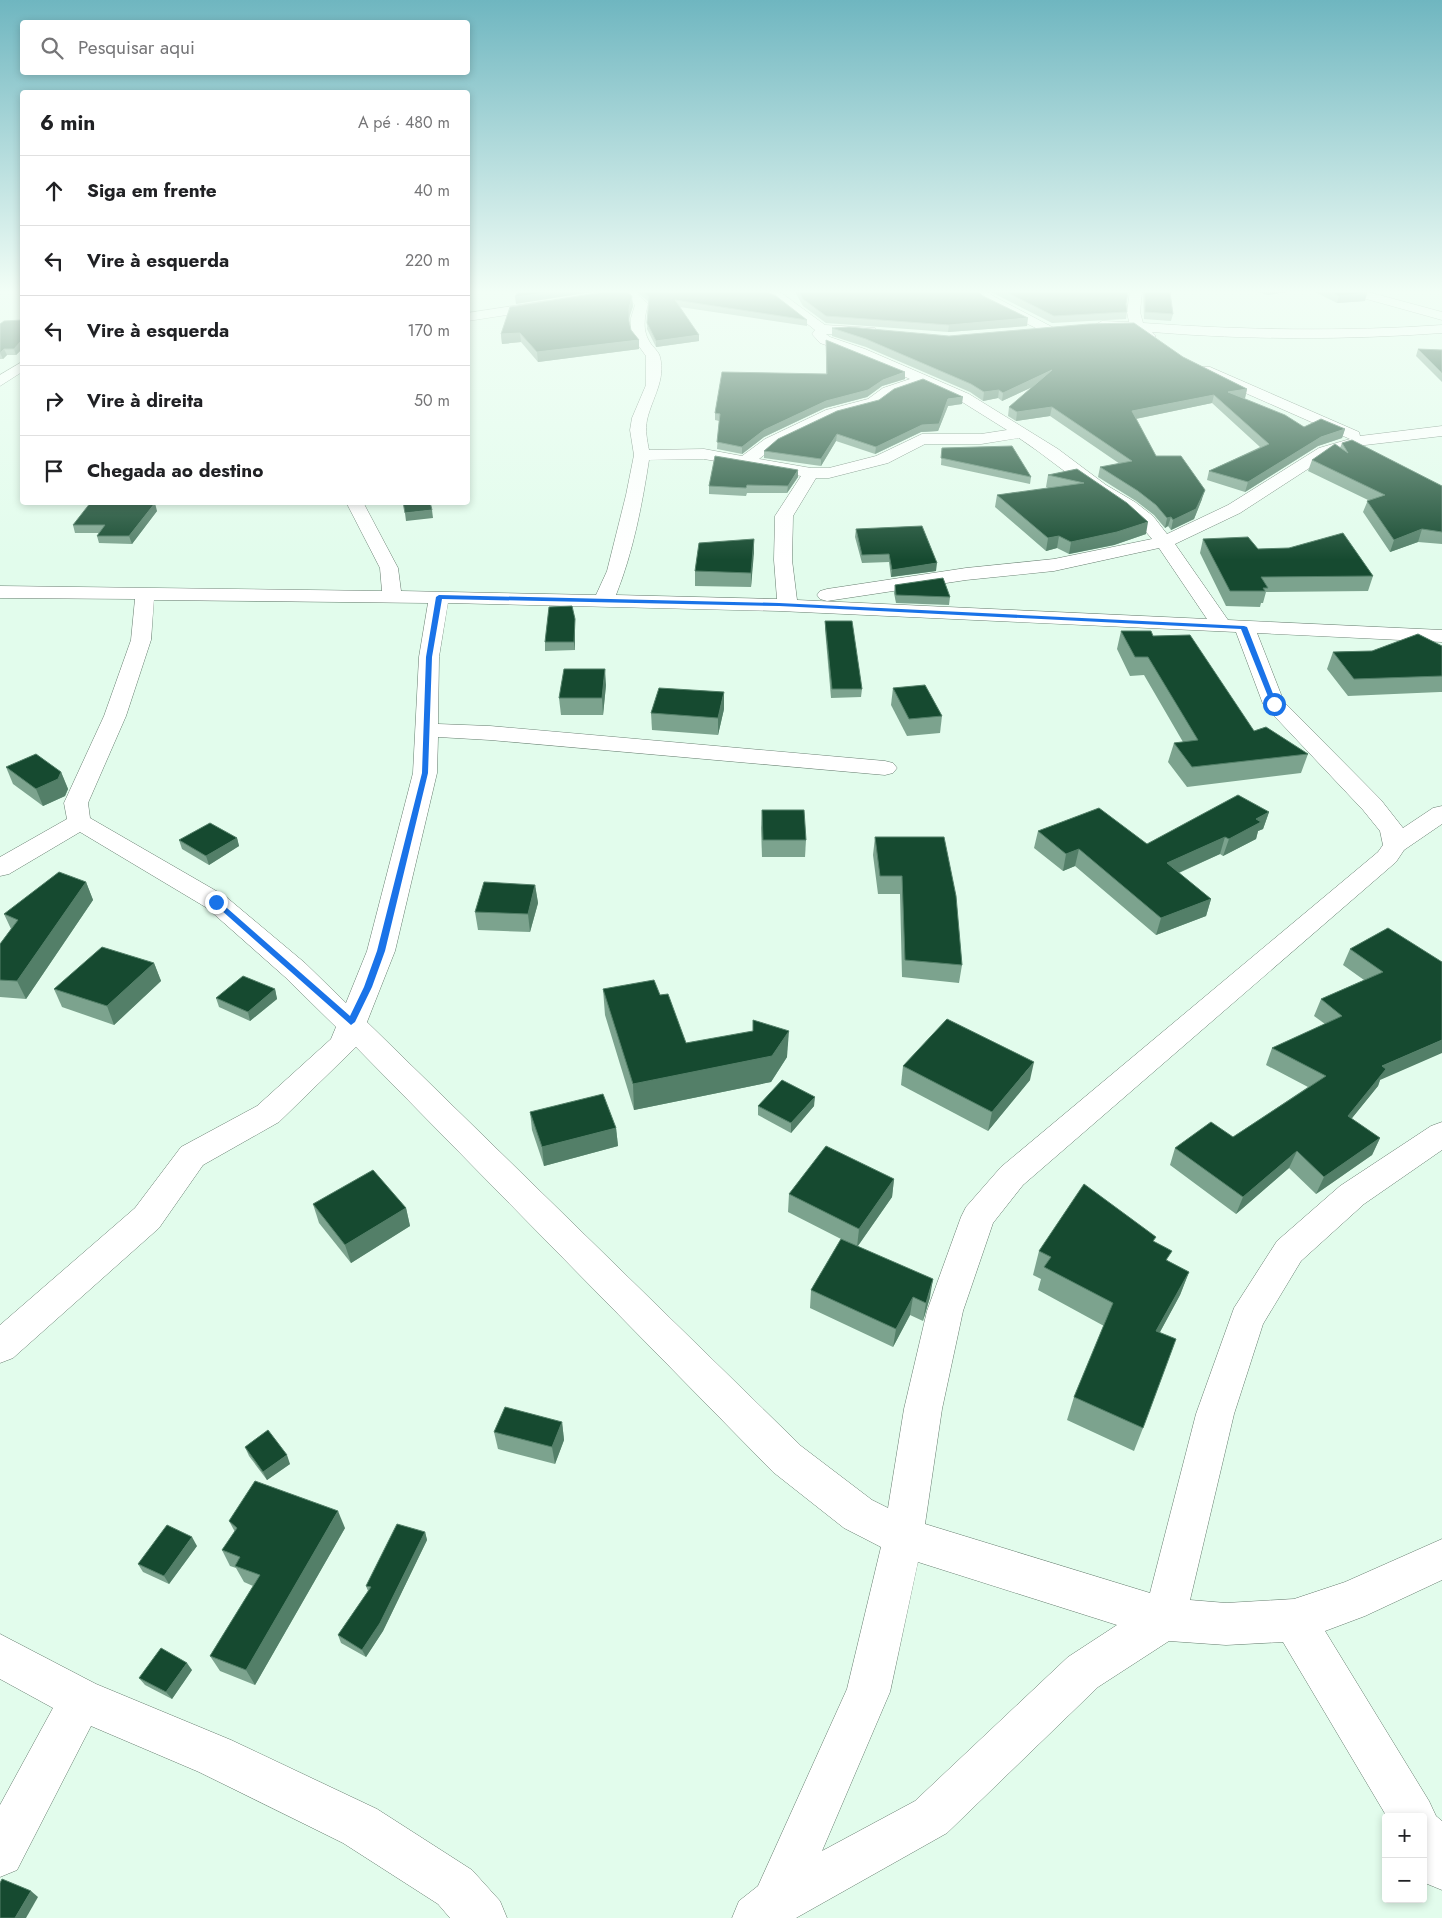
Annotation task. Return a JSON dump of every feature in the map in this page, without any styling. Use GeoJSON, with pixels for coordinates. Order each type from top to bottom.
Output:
{"type":"FeatureCollection","features":[{"type":"Feature","properties":{"kind":"street"},"geometry":{"type":"LineString","coordinates":[[604,600],[616,572],[642,455],[638,430],[640,418],[653,382]]}},
{"type":"Feature","properties":{"kind":"street"},"geometry":{"type":"LineString","coordinates":[[746,461],[771,442],[831,413],[873,402],[888,391],[916,382]]}},
{"type":"Feature","properties":{"kind":"street"},"geometry":{"type":"LineString","coordinates":[[929,382],[964,396],[1052,452],[1100,490],[1130,506],[1147,520],[1233,627],[1274,704],[1372,805],[1392,830],[1394,845]]}},
{"type":"Feature","properties":{"kind":"street"},"geometry":{"type":"LineString","coordinates":[[1231,382],[1364,440]]}},
{"type":"Feature","properties":{"kind":"street"},"geometry":{"type":"LineString","coordinates":[[783,603],[912,581],[1054,565],[1164,542],[1234,509],[1267,490],[1303,463],[1325,451],[1364,440],[1442,430]]}},
{"type":"Feature","properties":{"kind":"street"},"geometry":{"type":"LineString","coordinates":[[642,455],[704,454],[811,473],[844,471],[882,460],[922,439],[982,439],[1021,433]]}},
{"type":"Feature","properties":{"kind":"street"},"geometry":{"type":"LineString","coordinates":[[783,603],[784,516],[811,473]]}},
{"type":"Feature","properties":{"kind":"street"},"geometry":{"type":"LineString","coordinates":[[356,505],[389,568],[392,598]]}},
{"type":"Feature","properties":{"kind":"street"},"geometry":{"type":"LineString","coordinates":[[0,592],[783,603],[1442,636]]}},
{"type":"Feature","properties":{"kind":"street"},"geometry":{"type":"LineString","coordinates":[[145,595],[141,640],[115,716],[76,803],[76,813],[80,822],[216,902],[351,1022],[787,1459],[858,1514],[903,1537],[1164,1619],[1226,1624],[1294,1620],[1350,1601],[1442,1559]]}},
{"type":"Feature","properties":{"kind":"street"},"geometry":{"type":"LineString","coordinates":[[0,1346],[147,1218],[192,1156],[268,1114],[343,1046],[381,951],[425,773],[429,657],[439,597]]}},
{"type":"Feature","properties":{"kind":"street"},"geometry":{"type":"LineString","coordinates":[[426,730],[490,733],[885,768]]}},
{"type":"Feature","properties":{"kind":"street"},"geometry":{"type":"LineString","coordinates":[[766,1910],[868,1692],[903,1537],[923,1410],[945,1311],[978,1217],[1012,1176],[1387,857],[1394,845],[1442,813]]}},
{"type":"Feature","properties":{"kind":"street"},"geometry":{"type":"LineString","coordinates":[[0,868],[80,822]]}},
{"type":"Feature","properties":{"kind":"street"},"geometry":{"type":"LineString","coordinates":[[766,1910],[931,1817],[1084,1672],[1164,1619],[1215,1414],[1247,1319],[1289,1251],[1352,1195],[1442,1134]]}},
{"type":"Feature","properties":{"kind":"street"},"geometry":{"type":"LineString","coordinates":[[1294,1620],[1411,1813]]}},
{"type":"Feature","properties":{"kind":"street"},"geometry":{"type":"LineString","coordinates":[[0,1655],[81,1700],[215,1756],[360,1826],[455,1887],[483,1918]]}},
{"type":"Feature","properties":{"kind":"street"},"geometry":{"type":"LineString","coordinates":[[0,1853],[81,1700]]}},
{"type":"Feature","properties":{"kind":"street"},"geometry":{"type":"LineString","coordinates":[[1427,1841],[1442,1866]]}},
{"type":"Feature","properties":{"kind":"building"},"geometry":{"type":"Polygon","coordinates":[[[720,382],[881,382],[868,390],[826,401],[764,430],[742,447],[717,442],[720,414],[715,413],[720,382]]]}},
{"type":"Feature","properties":{"kind":"building"},"geometry":{"type":"Polygon","coordinates":[[[916,382],[929,382],[963,397],[948,399],[939,424],[922,425],[876,447],[837,434],[821,459],[764,451],[778,439],[837,411],[879,400],[894,389],[916,382]]]}},
{"type":"Feature","properties":{"kind":"building"},"geometry":{"type":"Polygon","coordinates":[[[965,382],[1027,382],[1003,393],[999,390],[984,392],[965,382]]]}},
{"type":"Feature","properties":{"kind":"building"},"geometry":{"type":"Polygon","coordinates":[[[1039,382],[1232,382],[1247,389],[1228,392],[1285,415],[1304,427],[1321,419],[1345,429],[1321,437],[1248,482],[1209,471],[1269,444],[1214,395],[1132,411],[1156,456],[1181,456],[1205,490],[1196,509],[1173,520],[1171,517],[1167,518],[1156,505],[1138,491],[1100,467],[1132,461],[1052,407],[1017,412],[1009,407],[1039,382]]]}},
{"type":"Feature","properties":{"kind":"building"},"geometry":{"type":"Polygon","coordinates":[[[1352,440],[1442,486],[1442,532],[1422,529],[1394,540],[1367,501],[1385,495],[1312,460],[1335,444],[1348,453],[1342,443],[1352,440]]]}},
{"type":"Feature","properties":{"kind":"building"},"geometry":{"type":"Polygon","coordinates":[[[1012,446],[1031,477],[941,458],[942,448],[1012,446]]]}},
{"type":"Feature","properties":{"kind":"building"},"geometry":{"type":"Polygon","coordinates":[[[715,456],[798,470],[788,486],[747,485],[746,488],[709,486],[715,456]]]}},
{"type":"Feature","properties":{"kind":"building"},"geometry":{"type":"Polygon","coordinates":[[[1077,469],[1127,503],[1148,522],[1117,532],[1071,542],[1059,536],[1048,538],[997,495],[1084,483],[1048,475],[1077,469]]]}},
{"type":"Feature","properties":{"kind":"building"},"geometry":{"type":"Polygon","coordinates":[[[89,505],[153,505],[129,536],[97,536],[105,525],[73,525],[89,505]]]}},
{"type":"Feature","properties":{"kind":"building"},"geometry":{"type":"Polygon","coordinates":[[[404,505],[431,505],[432,510],[405,513],[404,505]]]}},
{"type":"Feature","properties":{"kind":"building"},"geometry":{"type":"Polygon","coordinates":[[[922,526],[937,563],[892,570],[889,554],[862,555],[856,529],[922,526]]]}},
{"type":"Feature","properties":{"kind":"building"},"geometry":{"type":"Polygon","coordinates":[[[1343,533],[1373,576],[1261,577],[1268,588],[1263,588],[1265,591],[1230,591],[1203,539],[1248,537],[1258,549],[1289,548],[1343,533]]]}},
{"type":"Feature","properties":{"kind":"building"},"geometry":{"type":"Polygon","coordinates":[[[754,539],[751,573],[695,571],[699,543],[754,539]]]}},
{"type":"Feature","properties":{"kind":"building"},"geometry":{"type":"Polygon","coordinates":[[[943,578],[950,597],[896,595],[895,585],[943,578]]]}},
{"type":"Feature","properties":{"kind":"building"},"geometry":{"type":"Polygon","coordinates":[[[572,606],[575,619],[574,642],[545,642],[549,607],[572,606]]]}},
{"type":"Feature","properties":{"kind":"building"},"geometry":{"type":"Polygon","coordinates":[[[825,621],[852,621],[862,689],[832,689],[825,621]]]}},
{"type":"Feature","properties":{"kind":"building"},"geometry":{"type":"Polygon","coordinates":[[[1121,631],[1151,631],[1153,636],[1190,635],[1254,731],[1266,727],[1308,754],[1192,767],[1174,743],[1198,740],[1148,657],[1135,657],[1121,631]]]}},
{"type":"Feature","properties":{"kind":"building"},"geometry":{"type":"Polygon","coordinates":[[[1418,634],[1442,646],[1442,676],[1354,679],[1333,652],[1372,651],[1418,634]]]}},
{"type":"Feature","properties":{"kind":"building"},"geometry":{"type":"Polygon","coordinates":[[[564,669],[605,669],[602,698],[559,698],[564,669]]]}},
{"type":"Feature","properties":{"kind":"building"},"geometry":{"type":"Polygon","coordinates":[[[925,685],[942,716],[909,719],[893,688],[925,685]]]}},
{"type":"Feature","properties":{"kind":"building"},"geometry":{"type":"Polygon","coordinates":[[[659,688],[724,692],[718,718],[651,713],[659,688]]]}},
{"type":"Feature","properties":{"kind":"building"},"geometry":{"type":"Polygon","coordinates":[[[36,754],[61,772],[58,779],[36,789],[6,767],[36,754]]]}},
{"type":"Feature","properties":{"kind":"building"},"geometry":{"type":"Polygon","coordinates":[[[1238,795],[1269,812],[1256,819],[1261,822],[1229,839],[1225,837],[1167,863],[1211,899],[1161,918],[1079,849],[1066,854],[1038,831],[1099,808],[1147,844],[1238,795]]]}},
{"type":"Feature","properties":{"kind":"building"},"geometry":{"type":"Polygon","coordinates":[[[762,810],[804,810],[806,840],[763,840],[762,810]]]}},
{"type":"Feature","properties":{"kind":"building"},"geometry":{"type":"Polygon","coordinates":[[[210,823],[237,838],[206,856],[179,840],[210,823]]]}},
{"type":"Feature","properties":{"kind":"building"},"geometry":{"type":"Polygon","coordinates":[[[875,837],[944,837],[956,896],[962,965],[905,960],[902,876],[880,876],[875,837]]]}},
{"type":"Feature","properties":{"kind":"building"},"geometry":{"type":"Polygon","coordinates":[[[59,872],[86,882],[17,981],[0,980],[0,944],[18,920],[4,914],[59,872]]]}},
{"type":"Feature","properties":{"kind":"building"},"geometry":{"type":"Polygon","coordinates":[[[484,882],[535,885],[528,914],[475,912],[484,882]]]}},
{"type":"Feature","properties":{"kind":"building"},"geometry":{"type":"Polygon","coordinates":[[[1388,928],[1442,962],[1442,1040],[1382,1066],[1386,1069],[1348,1116],[1380,1138],[1324,1177],[1297,1151],[1243,1197],[1175,1148],[1211,1122],[1233,1137],[1326,1076],[1272,1048],[1342,1016],[1321,999],[1383,972],[1350,949],[1388,928]]]}},
{"type":"Feature","properties":{"kind":"building"},"geometry":{"type":"Polygon","coordinates":[[[102,947],[154,963],[107,1006],[54,989],[102,947]]]}},
{"type":"Feature","properties":{"kind":"building"},"geometry":{"type":"Polygon","coordinates":[[[243,976],[275,989],[248,1012],[216,998],[243,976]]]}},
{"type":"Feature","properties":{"kind":"building"},"geometry":{"type":"Polygon","coordinates":[[[654,980],[660,995],[668,994],[686,1043],[753,1031],[753,1020],[789,1031],[772,1056],[633,1084],[603,989],[654,980]]]}},
{"type":"Feature","properties":{"kind":"building"},"geometry":{"type":"Polygon","coordinates":[[[947,1019],[1034,1062],[992,1112],[903,1066],[947,1019]]]}},
{"type":"Feature","properties":{"kind":"building"},"geometry":{"type":"Polygon","coordinates":[[[782,1080],[815,1097],[791,1123],[758,1106],[782,1080]]]}},
{"type":"Feature","properties":{"kind":"building"},"geometry":{"type":"Polygon","coordinates":[[[603,1094],[616,1128],[542,1147],[530,1112],[603,1094]]]}},
{"type":"Feature","properties":{"kind":"building"},"geometry":{"type":"Polygon","coordinates":[[[826,1146],[894,1179],[859,1229],[789,1194],[826,1146]]]}},
{"type":"Feature","properties":{"kind":"building"},"geometry":{"type":"Polygon","coordinates":[[[373,1170],[406,1208],[345,1245],[313,1204],[373,1170]]]}},
{"type":"Feature","properties":{"kind":"building"},"geometry":{"type":"Polygon","coordinates":[[[1084,1184],[1156,1237],[1153,1241],[1172,1251],[1166,1260],[1189,1272],[1156,1331],[1176,1339],[1143,1428],[1074,1397],[1113,1303],[1044,1267],[1051,1257],[1039,1251],[1084,1184]]]}},
{"type":"Feature","properties":{"kind":"building"},"geometry":{"type":"Polygon","coordinates":[[[841,1239],[933,1279],[926,1303],[913,1297],[896,1329],[811,1290],[841,1239]]]}},
{"type":"Feature","properties":{"kind":"building"},"geometry":{"type":"Polygon","coordinates":[[[505,1407],[562,1422],[552,1447],[494,1432],[505,1407]]]}},
{"type":"Feature","properties":{"kind":"building"},"geometry":{"type":"Polygon","coordinates":[[[268,1430],[287,1455],[263,1472],[245,1447],[268,1430]]]}},
{"type":"Feature","properties":{"kind":"building"},"geometry":{"type":"Polygon","coordinates":[[[255,1481],[338,1511],[246,1670],[210,1656],[260,1575],[235,1566],[240,1557],[222,1550],[237,1528],[229,1521],[255,1481]]]}},
{"type":"Feature","properties":{"kind":"building"},"geometry":{"type":"Polygon","coordinates":[[[397,1524],[425,1532],[380,1623],[362,1650],[338,1635],[371,1587],[366,1586],[397,1524]]]}},
{"type":"Feature","properties":{"kind":"building"},"geometry":{"type":"Polygon","coordinates":[[[167,1525],[192,1537],[164,1576],[138,1564],[167,1525]]]}},
{"type":"Feature","properties":{"kind":"building"},"geometry":{"type":"Polygon","coordinates":[[[161,1648],[187,1663],[166,1692],[139,1678],[161,1648]]]}},
{"type":"Feature","properties":{"kind":"building"},"geometry":{"type":"Polygon","coordinates":[[[2,1879],[31,1891],[15,1918],[0,1918],[0,1883],[2,1879]]]}},
{"type":"Feature","properties":{"kind":"route"},"geometry":{"type":"LineString","coordinates":[[216,902],[295,970],[351,1022],[368,987],[381,951],[425,773],[429,657],[439,597],[779,605],[1244,627],[1264,683],[1274,704]]}}]}
